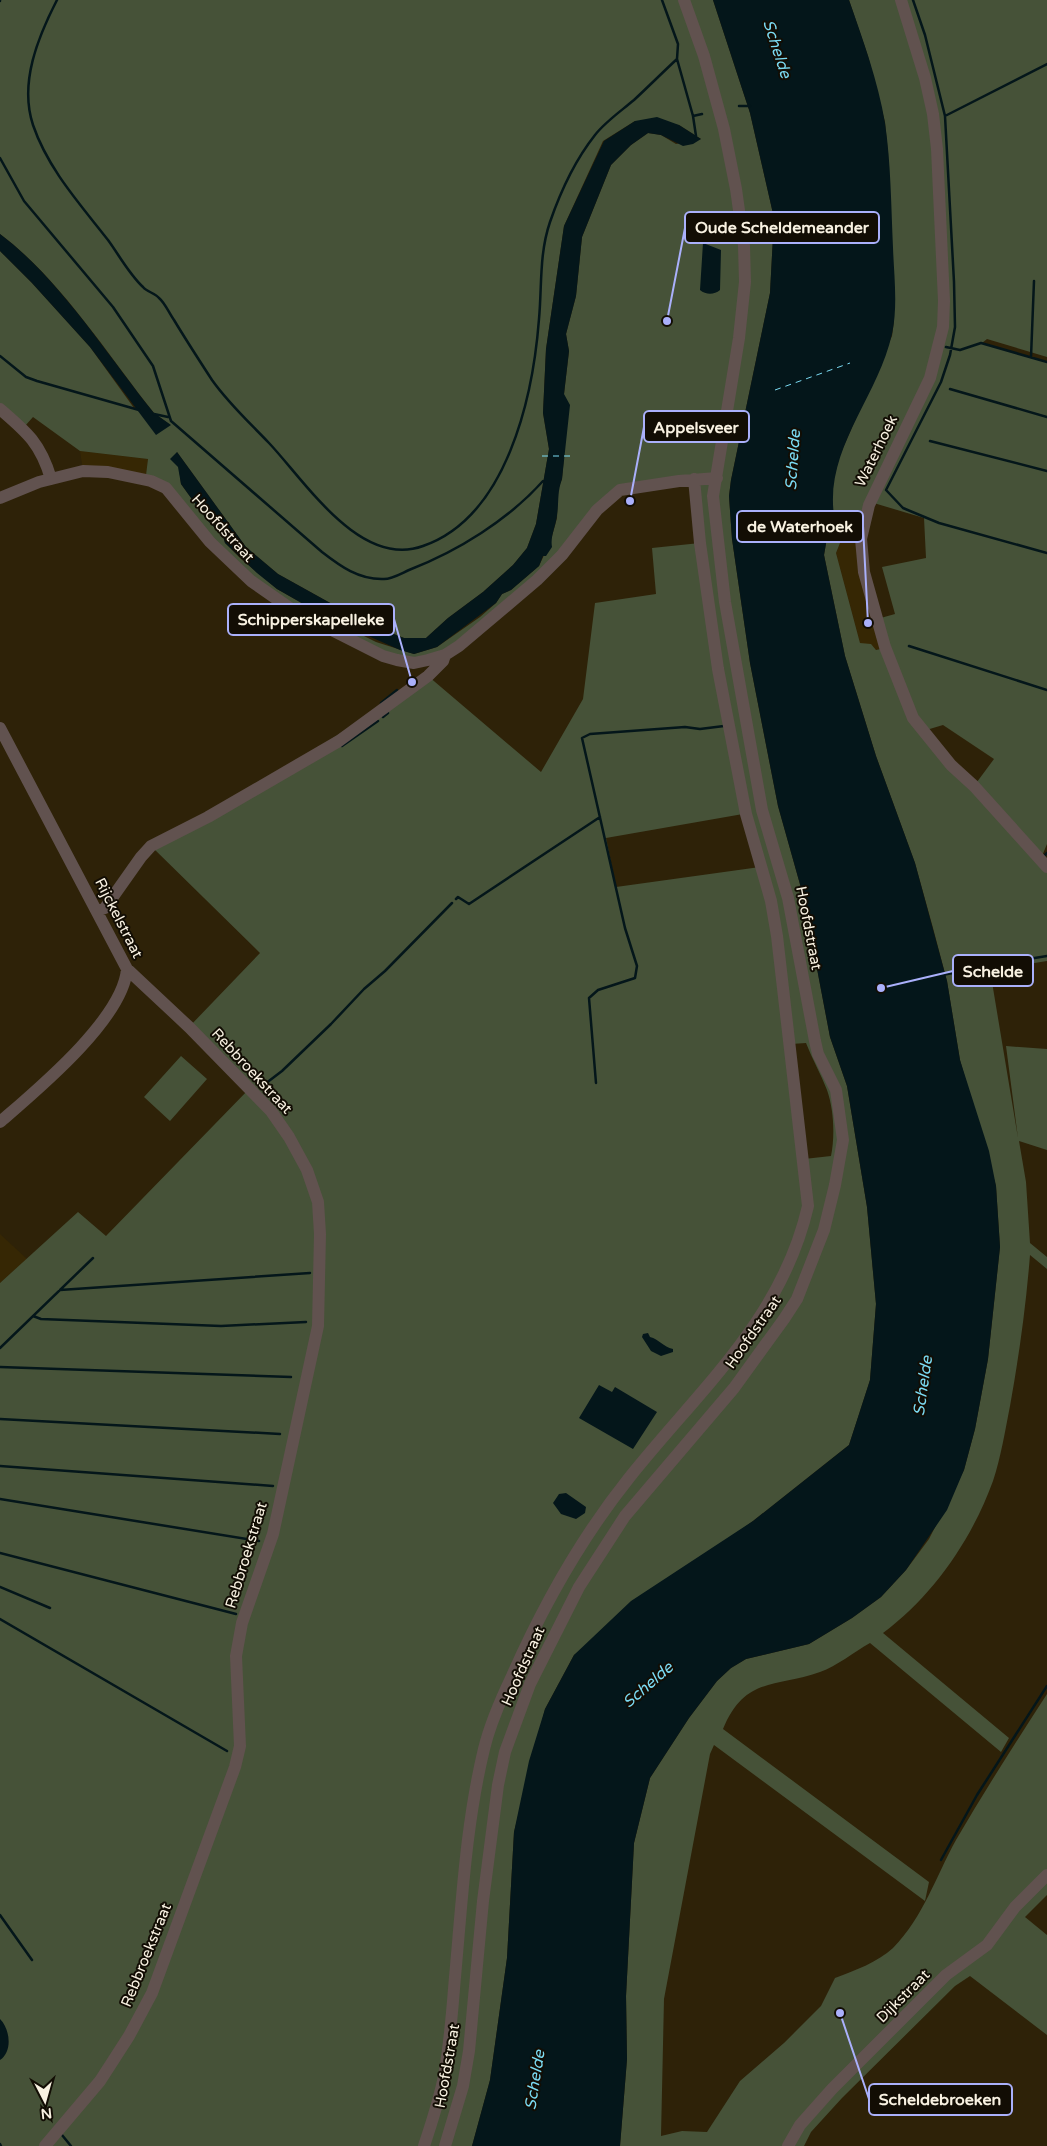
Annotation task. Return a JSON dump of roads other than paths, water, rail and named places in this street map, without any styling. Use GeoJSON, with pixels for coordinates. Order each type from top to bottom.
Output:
{"type":"FeatureCollection","features":[{"type":"Feature","properties":{"kind":"street"},"geometry":{"type":"LineString","coordinates":[[684,0],[704,56],[720,115],[736,188],[744,246],[745,282],[741,322],[718,478]]}},
{"type":"Feature","properties":{"kind":"street","name":"Waterhoek"},"geometry":{"type":"LineString","coordinates":[[901,0],[923,69],[933,114],[938,159],[943,327],[930,378],[869,505],[861,539],[864,572],[885,647],[913,718],[951,765],[974,786],[1047,866]]}},
{"type":"Feature","properties":{"kind":"street"},"geometry":{"type":"LineString","coordinates":[[0,409],[31,436],[39,446],[51,479]]}},
{"type":"Feature","properties":{"kind":"street","name":"Hoofdstraat"},"geometry":{"type":"LineString","coordinates":[[0,498],[51,479],[83,471],[108,472],[151,481],[166,488],[210,542],[268,595],[294,611],[383,656],[414,663],[445,655],[459,646],[537,580],[612,495],[629,488],[694,479],[718,478],[713,496],[714,515],[735,666],[762,810],[788,898],[818,1054],[836,1090],[843,1140],[840,1161],[824,1230],[796,1299],[734,1388],[625,1516],[579,1588],[527,1692],[505,1752],[498,1785],[483,1901],[469,2051],[463,2086],[445,2146]]}},
{"type":"Feature","properties":{"kind":"street","name":"Hoofdstraat"},"geometry":{"type":"LineString","coordinates":[[424,2146],[443,2082],[449,2048],[462,1899],[477,1782],[485,1746],[512,1676],[561,1577],[608,1504],[717,1375],[767,1307],[778,1289],[804,1224],[808,1206],[772,901],[746,814],[718,669],[700,543],[694,479]]}},
{"type":"Feature","properties":{"kind":"street","name":"Hoofdstraat"},"geometry":{"type":"LineString","coordinates":[[97,911],[104,908],[151,846],[208,817],[339,741],[421,681],[443,660],[445,655]]}},
{"type":"Feature","properties":{"kind":"street"},"geometry":{"type":"LineString","coordinates":[[414,663],[421,681]]}},
{"type":"Feature","properties":{"kind":"street","name":"Rijckelstraat"},"geometry":{"type":"LineString","coordinates":[[0,728],[127,969],[126,982],[115,1002],[77,1052],[40,1088],[0,1122]]}},
{"type":"Feature","properties":{"kind":"street","name":"Rebbroekstraat"},"geometry":{"type":"LineString","coordinates":[[45,2146],[100,2081],[129,2036],[152,1993],[235,1766],[240,1746],[236,1656],[242,1623],[273,1534],[318,1326],[320,1234],[318,1202],[307,1170],[289,1137],[271,1111],[189,1026],[127,969]]}},
{"type":"Feature","properties":{"kind":"street","name":"Dijkstraat"},"geometry":{"type":"LineString","coordinates":[[788,2146],[800,2125],[832,2089],[946,1976],[987,1945],[1015,1908],[1047,1875]]}},
{"type":"Feature","properties":{"kind":"water"},"geometry":{"type":"Polygon","coordinates":[[[713,0],[849,0],[870,61],[882,107],[887,138],[890,185],[895,291],[894,323],[885,359],[842,451],[835,475],[833,500],[836,526],[827,538],[824,555],[845,656],[876,756],[915,863],[947,981],[960,1060],[989,1151],[996,1186],[1000,1247],[988,1359],[975,1429],[964,1470],[947,1510],[906,1570],[881,1597],[852,1618],[809,1644],[746,1659],[731,1668],[717,1681],[689,1718],[650,1778],[634,1843],[626,1996],[627,2059],[620,2146],[472,2146],[490,2080],[507,1958],[514,1832],[529,1761],[545,1709],[574,1655],[631,1601],[753,1521],[849,1445],[870,1380],[876,1304],[867,1207],[847,1086],[830,1037],[803,895],[778,806],[750,663],[732,539],[729,496],[731,480],[770,293],[774,218],[750,113],[713,0]]]}},
{"type":"Feature","properties":{"kind":"water"},"geometry":{"type":"Polygon","coordinates":[[[657,117],[679,125],[701,139],[693,144],[683,146],[661,135],[648,133],[631,145],[611,165],[582,237],[576,296],[566,334],[569,351],[564,394],[570,405],[558,511],[552,547],[546,556],[543,556],[539,566],[511,590],[502,594],[496,603],[437,647],[414,654],[400,650],[328,618],[277,589],[225,543],[223,536],[207,520],[181,484],[178,467],[170,459],[177,452],[246,547],[278,574],[368,624],[404,638],[426,638],[513,565],[527,548],[536,524],[549,449],[543,413],[546,349],[564,226],[604,141],[635,121],[657,117]]]}},
{"type":"Feature","properties":{"kind":"water"},"geometry":{"type":"Polygon","coordinates":[[[0,234],[22,252],[63,295],[154,413],[171,425],[156,435],[90,347],[0,251],[0,234]]]}},
{"type":"Feature","properties":{"kind":"water"},"geometry":{"type":"Polygon","coordinates":[[[703,243],[721,250],[720,290],[713,294],[707,294],[700,290],[703,243]]]}},
{"type":"Feature","properties":{"kind":"water"},"geometry":{"type":"Polygon","coordinates":[[[648,1333],[650,1337],[673,1349],[673,1352],[661,1356],[651,1351],[642,1337],[643,1334],[648,1333]]]}},
{"type":"Feature","properties":{"kind":"water"},"geometry":{"type":"Polygon","coordinates":[[[599,1385],[612,1392],[615,1387],[657,1412],[633,1449],[579,1418],[599,1385]]]}},
{"type":"Feature","properties":{"kind":"water"},"geometry":{"type":"Polygon","coordinates":[[[566,1493],[586,1507],[585,1513],[576,1519],[561,1514],[553,1503],[559,1494],[566,1493]]]}},
{"type":"Feature","properties":{"kind":"water"},"geometry":{"type":"Polygon","coordinates":[[[0,2019],[6,2028],[9,2040],[7,2051],[0,2060],[0,2019]]]}},
{"type":"Feature","properties":{"kind":"waterway"},"geometry":{"type":"LineString","coordinates":[[57,0],[37,45],[29,77],[28,93],[33,125],[39,141],[56,171],[133,276],[145,289],[157,296],[163,303],[212,380],[239,413],[336,517],[356,534],[377,545],[400,550],[423,546],[452,531],[476,509],[495,482],[510,451],[522,417],[536,350],[542,258],[546,234],[564,188],[588,144],[603,126],[634,100],[677,59],[693,116]]}},
{"type":"Feature","properties":{"kind":"waterway"},"geometry":{"type":"LineString","coordinates":[[662,0],[678,44],[677,59]]}},
{"type":"Feature","properties":{"kind":"waterway"},"geometry":{"type":"LineString","coordinates":[[913,0],[925,35],[945,116],[955,327],[950,355],[941,382],[886,490],[903,508],[939,523],[1047,553]]}},
{"type":"Feature","properties":{"kind":"waterway"},"geometry":{"type":"LineString","coordinates":[[945,116],[1047,64]]}},
{"type":"Feature","properties":{"kind":"waterway"},"geometry":{"type":"LineString","coordinates":[[739,106],[750,106]]}},
{"type":"Feature","properties":{"kind":"waterway"},"geometry":{"type":"LineString","coordinates":[[696,136],[693,116],[702,114]]}},
{"type":"Feature","properties":{"kind":"waterway"},"geometry":{"type":"LineString","coordinates":[[0,158],[24,201],[113,307],[153,366],[171,421],[322,552],[343,567],[358,575],[375,579],[387,579],[397,576],[446,554],[481,533],[514,509],[543,481]]}},
{"type":"Feature","properties":{"kind":"waterway"},"geometry":{"type":"LineString","coordinates":[[1031,357],[1034,281]]}},
{"type":"Feature","properties":{"kind":"waterway"},"geometry":{"type":"LineString","coordinates":[[946,347],[960,350],[981,343],[1047,362]]}},
{"type":"Feature","properties":{"kind":"waterway"},"geometry":{"type":"LineString","coordinates":[[0,356],[26,377],[139,410]]}},
{"type":"Feature","properties":{"kind":"waterway"},"geometry":{"type":"LineString","coordinates":[[950,389],[1047,417]]}},
{"type":"Feature","properties":{"kind":"waterway"},"geometry":{"type":"LineString","coordinates":[[154,414],[168,417]]}},
{"type":"Feature","properties":{"kind":"waterway"},"geometry":{"type":"LineString","coordinates":[[930,441],[1047,471]]}},
{"type":"Feature","properties":{"kind":"waterway"},"geometry":{"type":"LineString","coordinates":[[909,646],[1047,690]]}},
{"type":"Feature","properties":{"kind":"waterway"},"geometry":{"type":"LineString","coordinates":[[381,703],[397,690]]}},
{"type":"Feature","properties":{"kind":"waterway"},"geometry":{"type":"LineString","coordinates":[[383,717],[388,713]]}},
{"type":"Feature","properties":{"kind":"waterway"},"geometry":{"type":"LineString","coordinates":[[342,746],[378,721]]}},
{"type":"Feature","properties":{"kind":"waterway"},"geometry":{"type":"LineString","coordinates":[[596,1083],[589,998],[598,990],[635,978],[637,966],[625,928],[582,738],[590,734],[685,727],[700,729],[724,726]]}},
{"type":"Feature","properties":{"kind":"waterway"},"geometry":{"type":"LineString","coordinates":[[456,899],[458,897],[469,904],[600,817]]}},
{"type":"Feature","properties":{"kind":"waterway"},"geometry":{"type":"LineString","coordinates":[[261,1087],[282,1071],[331,1024],[452,903]]}},
{"type":"Feature","properties":{"kind":"waterway"},"geometry":{"type":"LineString","coordinates":[[992,965],[1047,956]]}},
{"type":"Feature","properties":{"kind":"waterway"},"geometry":{"type":"LineString","coordinates":[[942,975],[958,972]]}},
{"type":"Feature","properties":{"kind":"waterway"},"geometry":{"type":"LineString","coordinates":[[0,1348],[93,1258]]}},
{"type":"Feature","properties":{"kind":"waterway"},"geometry":{"type":"LineString","coordinates":[[60,1290],[310,1273]]}},
{"type":"Feature","properties":{"kind":"waterway"},"geometry":{"type":"LineString","coordinates":[[33,1316],[41,1319],[221,1326],[306,1322]]}},
{"type":"Feature","properties":{"kind":"waterway"},"geometry":{"type":"LineString","coordinates":[[0,1367],[291,1377]]}},
{"type":"Feature","properties":{"kind":"waterway"},"geometry":{"type":"LineString","coordinates":[[0,1419],[280,1434]]}},
{"type":"Feature","properties":{"kind":"waterway"},"geometry":{"type":"LineString","coordinates":[[0,1466],[273,1486]]}},
{"type":"Feature","properties":{"kind":"waterway"},"geometry":{"type":"LineString","coordinates":[[0,1499],[259,1541]]}},
{"type":"Feature","properties":{"kind":"waterway"},"geometry":{"type":"LineString","coordinates":[[0,1553],[236,1614]]}},
{"type":"Feature","properties":{"kind":"waterway"},"geometry":{"type":"LineString","coordinates":[[0,1587],[50,1608]]}},
{"type":"Feature","properties":{"kind":"waterway"},"geometry":{"type":"LineString","coordinates":[[0,1619],[227,1751]]}},
{"type":"Feature","properties":{"kind":"waterway"},"geometry":{"type":"LineString","coordinates":[[941,1860],[977,1795],[1047,1686]]}},
{"type":"Feature","properties":{"kind":"waterway"},"geometry":{"type":"LineString","coordinates":[[0,1915],[32,1960]]}},
{"type":"Feature","properties":{"kind":"waterway"},"geometry":{"type":"LineString","coordinates":[[62,2135],[71,2146]]}},
{"type":"Feature","properties":{"kind":"place","name":"Oude Scheldemeander"},"geometry":{"type":"Point","coordinates":[667,321]}},
{"type":"Feature","properties":{"kind":"place","name":"Appelsveer"},"geometry":{"type":"Point","coordinates":[630,501]}},
{"type":"Feature","properties":{"kind":"place","name":"de Waterhoek"},"geometry":{"type":"Point","coordinates":[868,623]}},
{"type":"Feature","properties":{"kind":"place","name":"Schipperskapelleke"},"geometry":{"type":"Point","coordinates":[412,682]}},
{"type":"Feature","properties":{"kind":"place","name":"Schelde"},"geometry":{"type":"Point","coordinates":[881,988]}},
{"type":"Feature","properties":{"kind":"place","name":"Scheldebroeken"},"geometry":{"type":"Point","coordinates":[840,2013]}}]}
